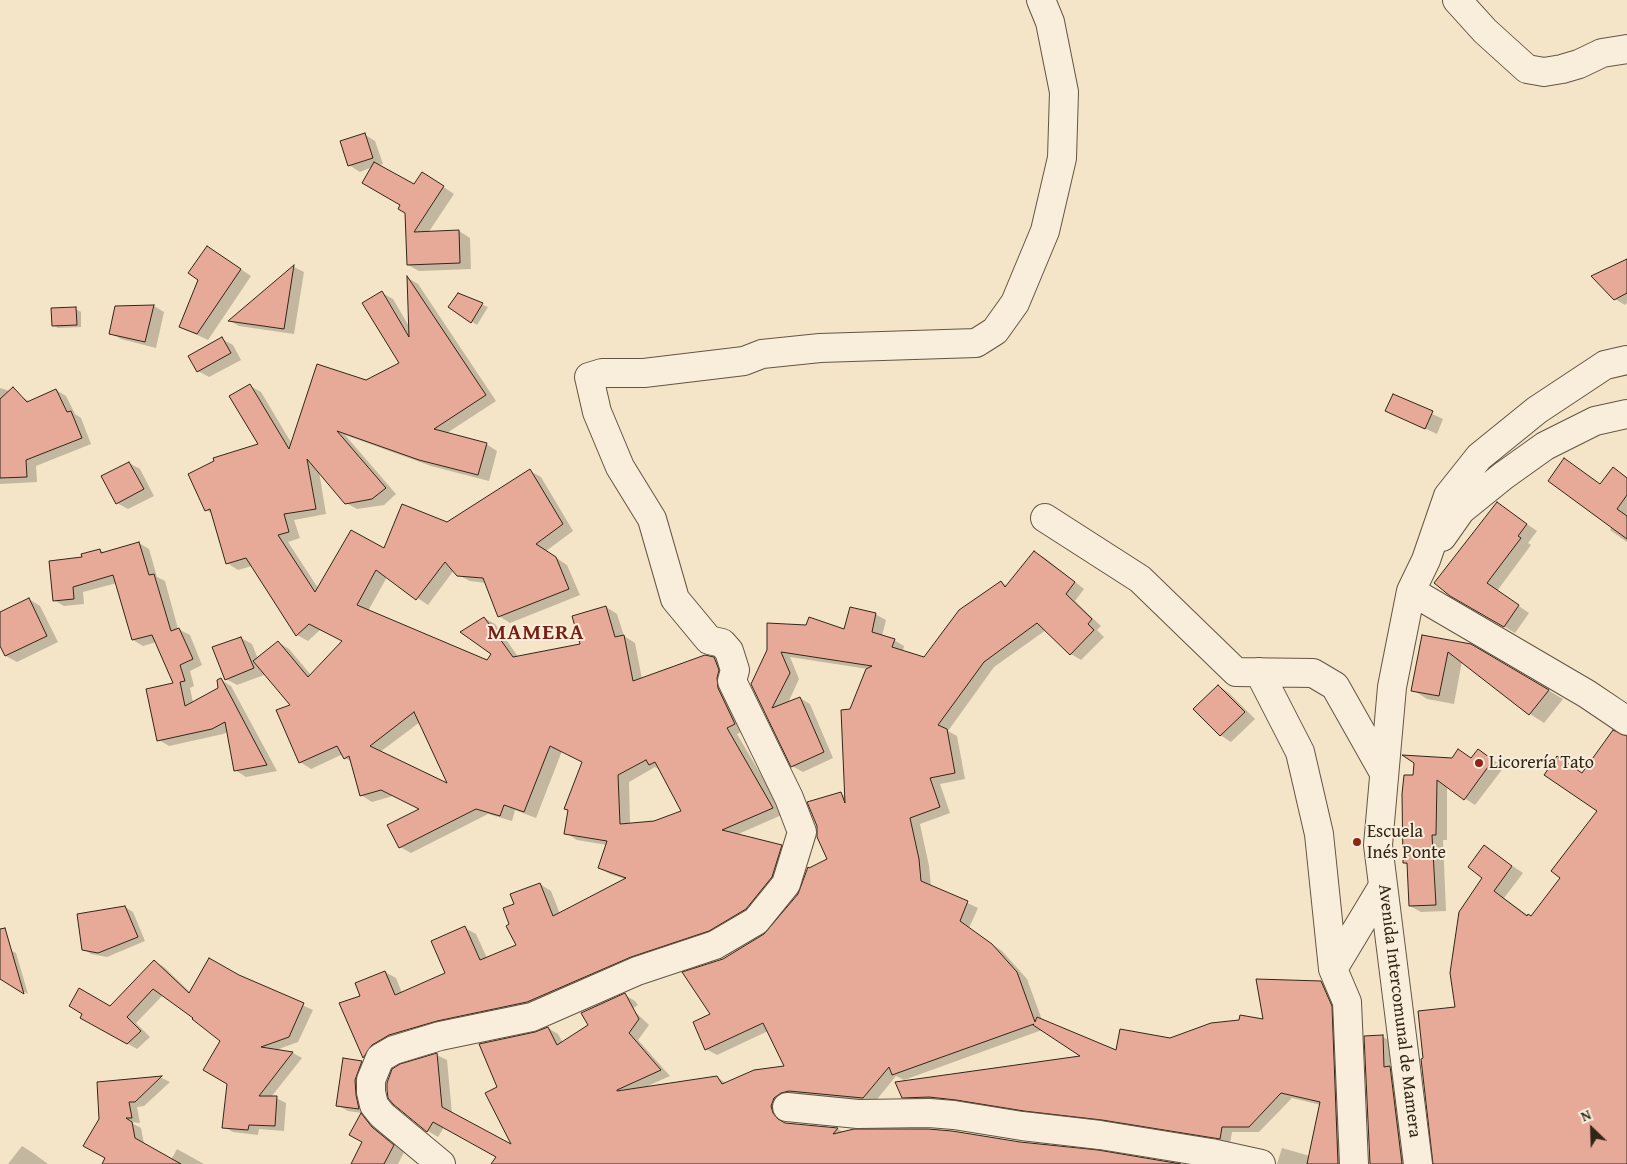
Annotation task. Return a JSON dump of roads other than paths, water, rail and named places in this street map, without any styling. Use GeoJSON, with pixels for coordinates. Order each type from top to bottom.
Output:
{"type":"FeatureCollection","features":[{"type":"Feature","properties":{"kind":"street"},"geometry":{"type":"LineString","coordinates":[[441,1164],[382,1115],[374,1105],[371,1080],[380,1058],[394,1050],[440,1036],[532,1017],[637,971],[715,945],[756,921],[786,884],[802,832],[789,798],[732,681],[735,670],[729,651],[722,643],[709,640],[674,599],[652,519],[620,467],[596,412],[589,377],[602,373],[644,373],[744,361],[762,354],[820,348],[976,343],[995,331],[1015,303],[1045,230],[1062,158],[1064,92],[1050,22],[1041,0]]}},
{"type":"Feature","properties":{"kind":"street"},"geometry":{"type":"LineString","coordinates":[[1458,0],[1485,31],[1527,69],[1544,72],[1562,69],[1579,64],[1602,53],[1627,49]]}},
{"type":"Feature","properties":{"kind":"street","name":"Avenida Intercomunal de Mamera"},"geometry":{"type":"LineString","coordinates":[[1418,1164],[1378,845],[1383,771],[1392,687],[1411,592],[1426,560],[1448,496],[1479,457],[1536,410],[1605,365],[1627,360]]}},
{"type":"Feature","properties":{"kind":"street"},"geometry":{"type":"LineString","coordinates":[[1426,560],[1461,510],[1503,476],[1545,446],[1570,433],[1595,421],[1627,414]]}},
{"type":"Feature","properties":{"kind":"street"},"geometry":{"type":"LineString","coordinates":[[1045,518],[1140,579],[1236,672],[1313,673],[1335,686],[1383,771]]}},
{"type":"Feature","properties":{"kind":"street"},"geometry":{"type":"LineString","coordinates":[[1411,592],[1587,694],[1627,721]]}},
{"type":"Feature","properties":{"kind":"street"},"geometry":{"type":"LineString","coordinates":[[1258,672],[1300,752],[1319,834],[1333,969],[1347,1002],[1354,1164]]}},
{"type":"Feature","properties":{"kind":"street"},"geometry":{"type":"LineString","coordinates":[[1333,969],[1383,886]]}},
{"type":"Feature","properties":{"kind":"street"},"geometry":{"type":"LineString","coordinates":[[787,1106],[858,1114],[929,1113],[954,1115],[1022,1126],[1100,1135],[1211,1153],[1261,1164]]}},
{"type":"Feature","properties":{"kind":"place","name":"Licorería Tato"},"geometry":{"type":"Point","coordinates":[1479,763]}},
{"type":"Feature","properties":{"kind":"place","name":"Escuela Inés Ponte"},"geometry":{"type":"Point","coordinates":[1357,842]}},
{"type":"Feature","properties":{"kind":"district","name":"MAMERA"},"geometry":{"type":"Point","coordinates":[536,633]}}]}
